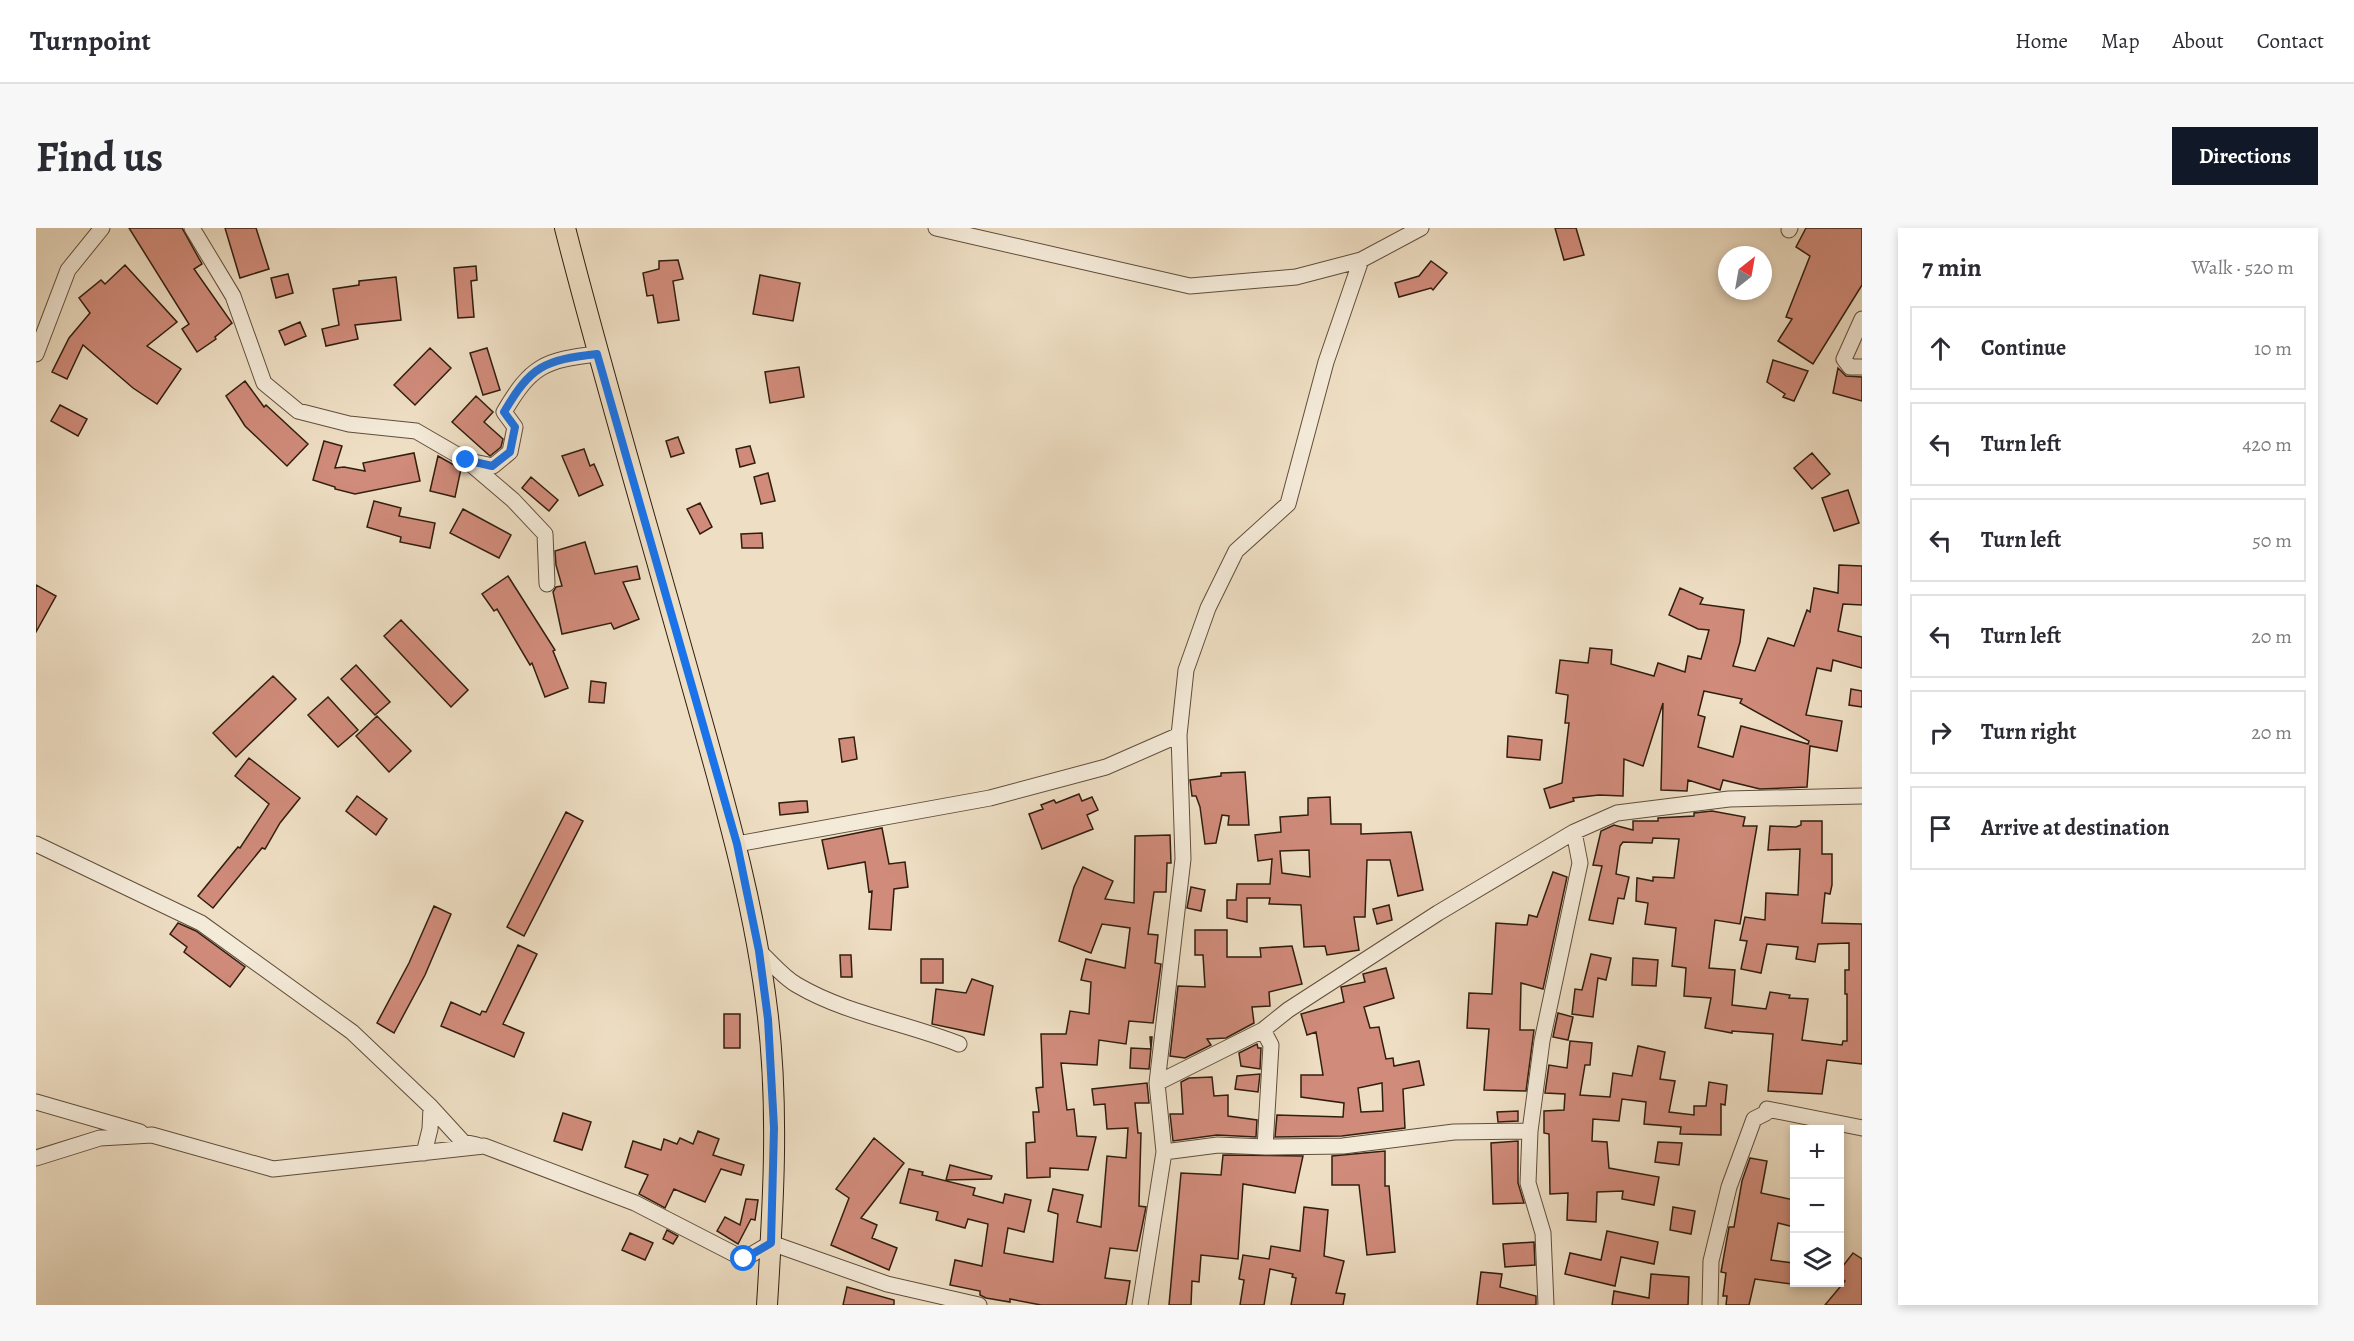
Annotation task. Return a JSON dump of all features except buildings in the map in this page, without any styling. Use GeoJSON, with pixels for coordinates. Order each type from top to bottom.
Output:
{"type":"FeatureCollection","features":[{"type":"Feature","properties":{"kind":"main road"},"geometry":{"type":"LineString","coordinates":[[565,228],[597,354],[737,844],[759,951],[768,1019],[774,1128],[767,1305]]}},
{"type":"Feature","properties":{"kind":"street"},"geometry":{"type":"LineString","coordinates":[[36,354],[40,326],[68,270],[102,228]]}},
{"type":"Feature","properties":{"kind":"street"},"geometry":{"type":"LineString","coordinates":[[192,228],[233,296],[264,383],[298,411],[349,424],[416,431],[466,460],[513,500],[545,534],[547,584]]}},
{"type":"Feature","properties":{"kind":"street"},"geometry":{"type":"LineString","coordinates":[[936,228],[1190,286],[1296,277],[1361,260],[1420,228]]}},
{"type":"Feature","properties":{"kind":"street"},"geometry":{"type":"LineString","coordinates":[[1140,1305],[1164,1152],[1157,1083],[1183,859],[1179,735],[1186,670],[1208,608],[1236,551],[1288,504],[1326,362],[1361,260]]}},
{"type":"Feature","properties":{"kind":"street"},"geometry":{"type":"LineString","coordinates":[[1862,319],[1844,359],[1850,368],[1862,367]]}},
{"type":"Feature","properties":{"kind":"street"},"geometry":{"type":"LineString","coordinates":[[466,460],[492,466],[510,452],[515,427],[504,412],[516,392],[540,366],[567,357],[597,354]]}},
{"type":"Feature","properties":{"kind":"street"},"geometry":{"type":"LineString","coordinates":[[737,844],[990,798],[1106,767],[1179,735]]}},
{"type":"Feature","properties":{"kind":"street"},"geometry":{"type":"LineString","coordinates":[[1157,1083],[1263,1030],[1288,1010],[1438,913],[1574,832],[1617,813],[1729,799],[1862,796]]}},
{"type":"Feature","properties":{"kind":"street"},"geometry":{"type":"LineString","coordinates":[[1546,1305],[1544,1233],[1528,1183],[1530,1131],[1542,1041],[1580,863],[1574,832]]}},
{"type":"Feature","properties":{"kind":"street"},"geometry":{"type":"LineString","coordinates":[[36,844],[201,922],[352,1032],[431,1107],[463,1142],[484,1146],[635,1203],[744,1259],[771,1243],[887,1284],[979,1305]]}},
{"type":"Feature","properties":{"kind":"street"},"geometry":{"type":"LineString","coordinates":[[759,951],[795,984],[838,1005],[918,1027],[959,1044]]}},
{"type":"Feature","properties":{"kind":"street"},"geometry":{"type":"LineString","coordinates":[[1263,1030],[1271,1045],[1265,1148]]}},
{"type":"Feature","properties":{"kind":"street"},"geometry":{"type":"LineString","coordinates":[[36,1102],[273,1169],[484,1146]]}},
{"type":"Feature","properties":{"kind":"street"},"geometry":{"type":"LineString","coordinates":[[424,1153],[430,1129],[431,1107]]}},
{"type":"Feature","properties":{"kind":"street"},"geometry":{"type":"LineString","coordinates":[[1710,1305],[1711,1261],[1729,1187],[1754,1119],[1766,1113],[1767,1109],[1862,1128]]}},
{"type":"Feature","properties":{"kind":"street"},"geometry":{"type":"LineString","coordinates":[[1164,1152],[1218,1145],[1265,1148],[1344,1146],[1454,1132],[1530,1131]]}},
{"type":"Feature","properties":{"kind":"street"},"geometry":{"type":"LineString","coordinates":[[36,1158],[100,1138],[152,1135]]}},
{"type":"Feature","properties":{"kind":"route"},"geometry":{"type":"LineString","coordinates":[[466,460],[492,466],[510,452],[515,427],[504,412],[516,392],[540,366],[567,357],[597,354],[737,844],[759,951],[768,1019],[774,1128],[771,1243],[744,1259]]}}]}
